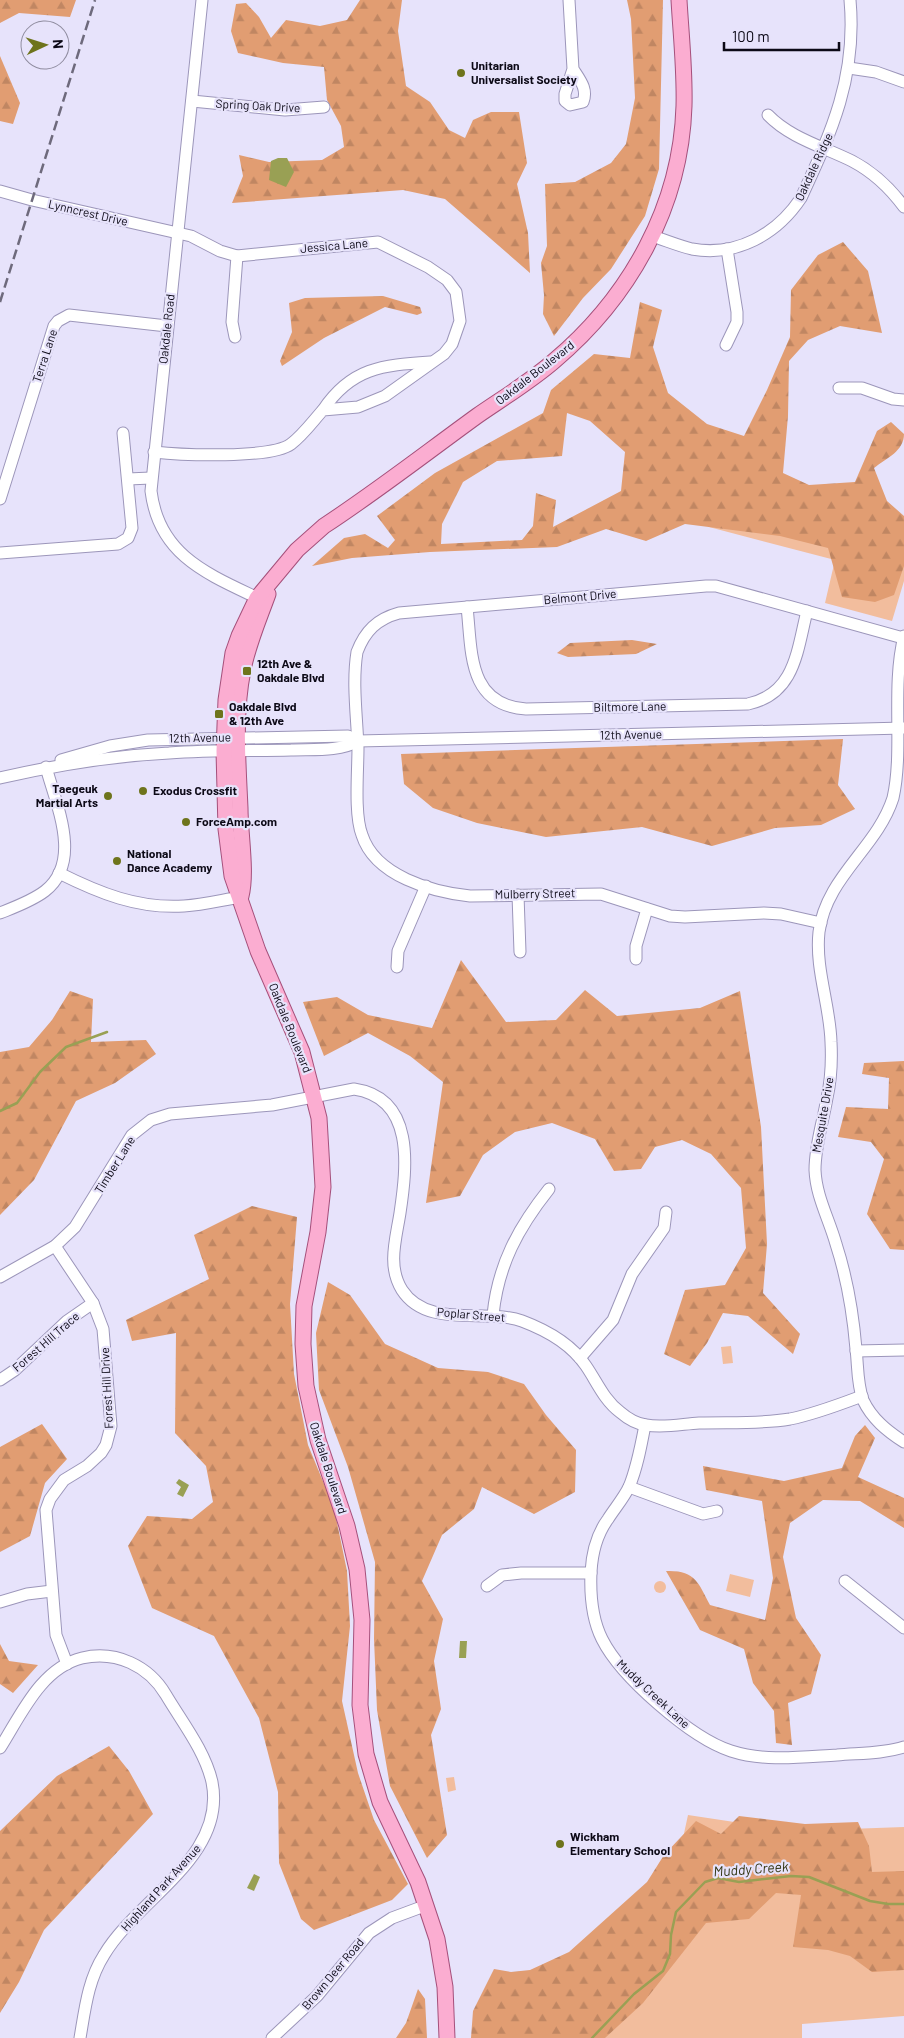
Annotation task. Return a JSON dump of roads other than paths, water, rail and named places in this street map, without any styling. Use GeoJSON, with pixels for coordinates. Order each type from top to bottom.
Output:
{"type":"FeatureCollection","features":[{"type":"Feature","properties":{"kind":"main road","name":"Oakdale Boulevard"},"geometry":{"type":"LineString","coordinates":[[447,2038],[447,2011],[442,1963],[426,1905],[380,1802],[366,1754],[360,1705],[362,1620],[357,1569],[347,1526],[318,1440],[306,1386],[303,1344],[304,1306],[318,1232],[322,1187],[322,1141],[314,1096],[302,1052],[258,951],[241,897],[244,884],[232,744],[226,700],[233,653],[247,616],[297,550],[324,526],[543,369],[582,336],[614,300],[634,270],[652,236],[670,186],[682,130],[684,80],[679,0]]}},
{"type":"Feature","properties":{"kind":"street","name":"Oakdale Road"},"geometry":{"type":"LineString","coordinates":[[202,0],[151,478],[153,505],[157,519],[175,549],[206,572],[261,600]]}},
{"type":"Feature","properties":{"kind":"street"},"geometry":{"type":"LineString","coordinates":[[569,0],[573,69]]}},
{"type":"Feature","properties":{"kind":"street","name":"Oakdale Ridge"},"geometry":{"type":"LineString","coordinates":[[652,236],[694,249],[727,249],[762,237],[784,220],[801,198],[838,114],[849,68],[852,30],[850,0]]}},
{"type":"Feature","properties":{"kind":"street"},"geometry":{"type":"LineString","coordinates":[[849,68],[876,72],[904,82]]}},
{"type":"Feature","properties":{"kind":"street","name":"Spring Oak Drive"},"geometry":{"type":"LineString","coordinates":[[192,101],[285,110],[324,108]]}},
{"type":"Feature","properties":{"kind":"street"},"geometry":{"type":"LineString","coordinates":[[768,115],[780,128],[853,162],[876,177],[904,207]]}},
{"type":"Feature","properties":{"kind":"street","name":"Lynncrest Drive"},"geometry":{"type":"LineString","coordinates":[[0,191],[178,233]]}},
{"type":"Feature","properties":{"kind":"street","name":"Jessica Lane"},"geometry":{"type":"LineString","coordinates":[[178,233],[191,236],[220,251],[237,256],[357,242],[378,242],[398,250],[447,280],[456,292],[460,321],[452,344],[444,354],[430,362],[386,396],[358,407],[323,410]]}},
{"type":"Feature","properties":{"kind":"street"},"geometry":{"type":"LineString","coordinates":[[726,345],[736,322],[737,312],[727,249]]}},
{"type":"Feature","properties":{"kind":"street"},"geometry":{"type":"LineString","coordinates":[[235,337],[232,322],[237,256]]}},
{"type":"Feature","properties":{"kind":"street","name":"Terra Lane"},"geometry":{"type":"LineString","coordinates":[[0,499],[54,326],[58,320],[69,316],[167,326]]}},
{"type":"Feature","properties":{"kind":"street"},"geometry":{"type":"LineString","coordinates":[[154,452],[204,456],[270,451],[290,445],[323,410],[333,395],[362,374],[387,365],[430,362]]}},
{"type":"Feature","properties":{"kind":"street"},"geometry":{"type":"LineString","coordinates":[[840,388],[862,388],[893,399],[904,400]]}},
{"type":"Feature","properties":{"kind":"street"},"geometry":{"type":"LineString","coordinates":[[0,552],[123,542],[128,538],[132,528],[124,433]]}},
{"type":"Feature","properties":{"kind":"street"},"geometry":{"type":"LineString","coordinates":[[128,479],[151,478]]}},
{"type":"Feature","properties":{"kind":"street","name":"Belmont Drive"},"geometry":{"type":"LineString","coordinates":[[358,741],[355,661],[360,642],[366,633],[380,620],[399,613],[716,586],[904,637]]}},
{"type":"Feature","properties":{"kind":"street","name":"Biltmore Lane"},"geometry":{"type":"LineString","coordinates":[[467,607],[472,661],[479,682],[498,702],[507,706],[526,709],[748,704],[758,702],[775,692],[788,677],[807,611]]}},
{"type":"Feature","properties":{"kind":"street","name":"Mesquite Drive"},"geometry":{"type":"LineString","coordinates":[[904,637],[898,675],[901,728],[900,787],[882,821],[839,879],[831,894],[821,923],[819,962],[829,1020],[831,1065],[818,1141],[815,1171],[820,1198],[845,1275],[854,1320],[862,1396],[873,1415],[886,1431],[904,1442]]}},
{"type":"Feature","properties":{"kind":"street","name":"12th Avenue"},"geometry":{"type":"LineString","coordinates":[[0,778],[46,767],[64,758],[110,746],[163,739],[232,744],[348,746],[358,741],[901,728]]}},
{"type":"Feature","properties":{"kind":"street","name":"Mulberry Street"},"geometry":{"type":"LineString","coordinates":[[358,741],[359,825],[365,844],[385,867],[426,886],[452,894],[470,896],[601,894],[647,909],[685,918],[781,914],[821,923]]}},
{"type":"Feature","properties":{"kind":"street"},"geometry":{"type":"LineString","coordinates":[[0,913],[37,896],[53,883],[59,873],[65,853],[65,842],[46,767]]}},
{"type":"Feature","properties":{"kind":"street"},"geometry":{"type":"LineString","coordinates":[[59,873],[110,896],[142,904],[183,906],[241,897]]}},
{"type":"Feature","properties":{"kind":"street"},"geometry":{"type":"LineString","coordinates":[[397,967],[398,951],[426,886]]}},
{"type":"Feature","properties":{"kind":"street"},"geometry":{"type":"LineString","coordinates":[[518,895],[520,952]]}},
{"type":"Feature","properties":{"kind":"street"},"geometry":{"type":"LineString","coordinates":[[636,959],[636,946],[647,909]]}},
{"type":"Feature","properties":{"kind":"street","name":"Poplar Street"},"geometry":{"type":"LineString","coordinates":[[314,1096],[345,1089],[365,1090],[388,1104],[400,1122],[403,1133],[403,1180],[393,1266],[398,1283],[404,1293],[420,1307],[430,1311],[493,1315],[520,1320],[536,1327],[560,1340],[580,1358],[607,1400],[621,1413],[645,1425],[766,1422],[808,1415],[862,1396]]}},
{"type":"Feature","properties":{"kind":"street","name":"Timber Lane"},"geometry":{"type":"LineString","coordinates":[[0,1277],[55,1246],[75,1227],[132,1135],[150,1120],[170,1114],[272,1105],[314,1096]]}},
{"type":"Feature","properties":{"kind":"street"},"geometry":{"type":"LineString","coordinates":[[493,1315],[495,1292],[504,1262],[520,1231],[550,1189]]}},
{"type":"Feature","properties":{"kind":"street"},"geometry":{"type":"LineString","coordinates":[[580,1358],[613,1320],[632,1274],[664,1228],[666,1212]]}},
{"type":"Feature","properties":{"kind":"street","name":"Forest Hill Drive"},"geometry":{"type":"LineString","coordinates":[[55,1246],[93,1304],[103,1328],[111,1426],[101,1453],[87,1466],[64,1480],[50,1499],[46,1522],[56,1635],[68,1664]]}},
{"type":"Feature","properties":{"kind":"street","name":"Forest Hill Trace"},"geometry":{"type":"LineString","coordinates":[[0,1380],[15,1370],[67,1321],[93,1304]]}},
{"type":"Feature","properties":{"kind":"street"},"geometry":{"type":"LineString","coordinates":[[856,1351],[904,1350]]}},
{"type":"Feature","properties":{"kind":"street","name":"Muddy Creek Lane"},"geometry":{"type":"LineString","coordinates":[[645,1425],[629,1487],[598,1536],[591,1572],[594,1618],[602,1639],[614,1658],[687,1728],[712,1744],[746,1755],[775,1758],[882,1752],[904,1747]]}},
{"type":"Feature","properties":{"kind":"street"},"geometry":{"type":"LineString","coordinates":[[629,1487],[703,1514],[716,1511]]}},
{"type":"Feature","properties":{"kind":"street"},"geometry":{"type":"LineString","coordinates":[[487,1586],[502,1575],[591,1572]]}},
{"type":"Feature","properties":{"kind":"street"},"geometry":{"type":"LineString","coordinates":[[845,1581],[904,1628]]}},
{"type":"Feature","properties":{"kind":"street"},"geometry":{"type":"LineString","coordinates":[[0,1602],[27,1594],[52,1591]]}},
{"type":"Feature","properties":{"kind":"street","name":"Highland Park Avenue"},"geometry":{"type":"LineString","coordinates":[[0,1748],[40,1686],[52,1674],[68,1664],[89,1657],[114,1657],[136,1665],[147,1672],[163,1689],[203,1758],[213,1794],[212,1815],[200,1846],[122,1931],[102,1956],[90,1986],[80,2038]]}},
{"type":"Feature","properties":{"kind":"street","name":"Brown Deer Road"},"geometry":{"type":"LineString","coordinates":[[272,2038],[317,1996],[369,1933],[392,1918],[426,1905]]}},
{"type":"Feature","properties":{"kind":"waterway"},"geometry":{"type":"LineString","coordinates":[[0,1111],[17,1103],[40,1072],[66,1047],[107,1032]]}},
{"type":"Feature","properties":{"kind":"waterway","name":"Muddy Creek"},"geometry":{"type":"LineString","coordinates":[[592,2038],[634,1994],[663,1971],[670,1954],[671,1935],[676,1912],[705,1882],[718,1878],[739,1882],[791,1876],[809,1877],[870,1901],[904,1904]]}},
{"type":"Feature","properties":{"kind":"railway"},"geometry":{"type":"LineString","coordinates":[[0,302],[95,0]]}},
{"type":"Feature","properties":{"kind":"place","name":"Unitarian Universalist Society"},"geometry":{"type":"Point","coordinates":[461,73]}},
{"type":"Feature","properties":{"kind":"place","name":"12th Ave & Oakdale Blvd"},"geometry":{"type":"Point","coordinates":[247,671]}},
{"type":"Feature","properties":{"kind":"place","name":"Oakdale Blvd & 12th Ave"},"geometry":{"type":"Point","coordinates":[219,714]}},
{"type":"Feature","properties":{"kind":"place","name":"Exodus Crossfit"},"geometry":{"type":"Point","coordinates":[143,791]}},
{"type":"Feature","properties":{"kind":"place","name":"Taegeuk Martial Arts"},"geometry":{"type":"Point","coordinates":[108,796]}},
{"type":"Feature","properties":{"kind":"place","name":"ForceAmp.com"},"geometry":{"type":"Point","coordinates":[186,822]}},
{"type":"Feature","properties":{"kind":"place","name":"National Dance Academy"},"geometry":{"type":"Point","coordinates":[117,861]}},
{"type":"Feature","properties":{"kind":"place","name":"Wickham Elementary School"},"geometry":{"type":"Point","coordinates":[560,1844]}}]}
